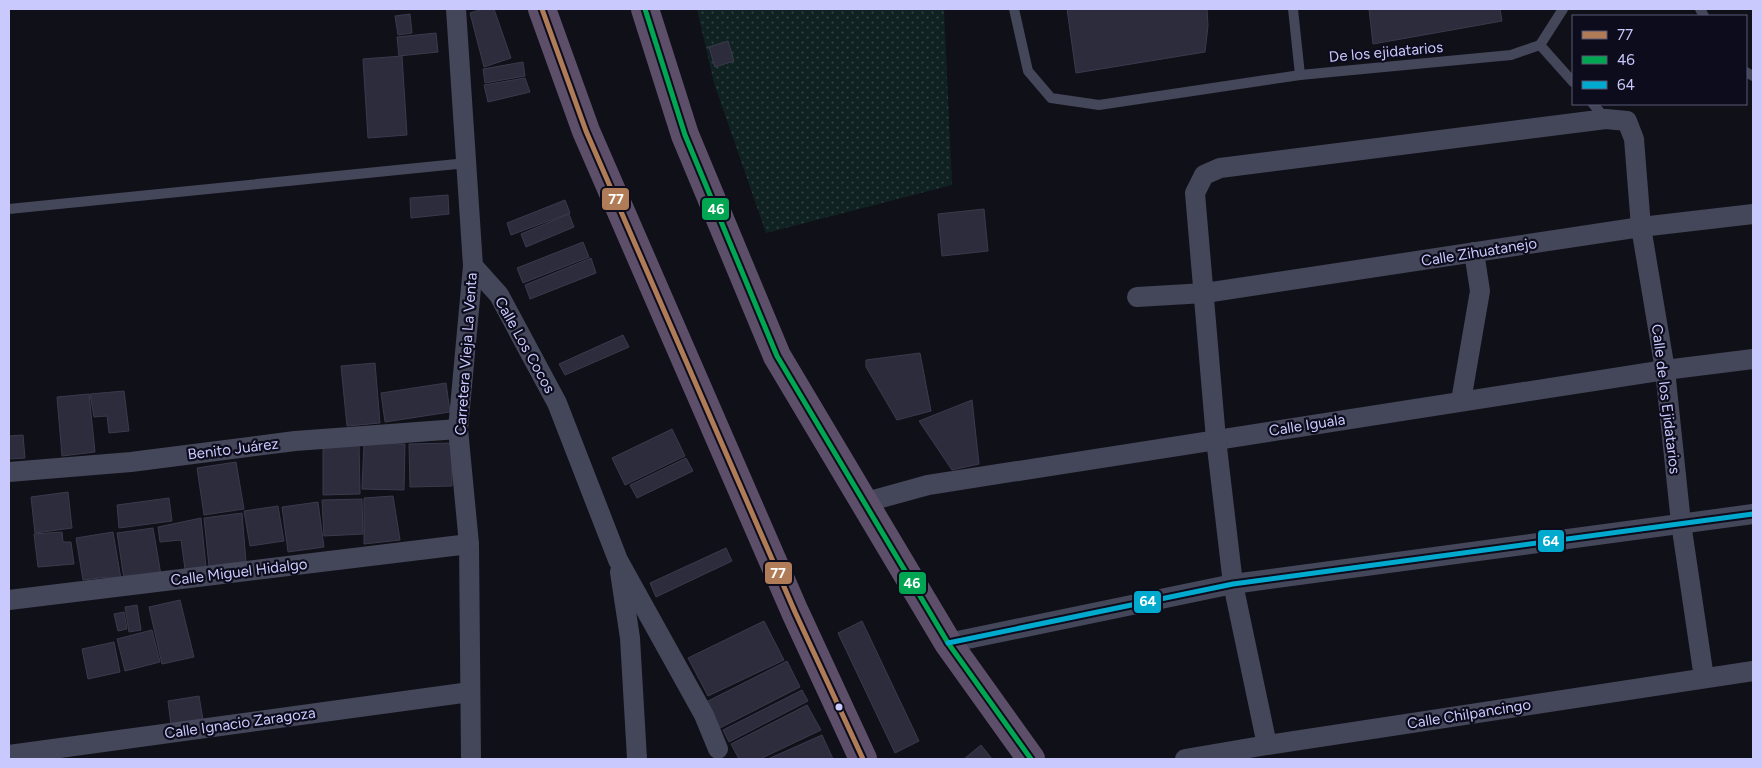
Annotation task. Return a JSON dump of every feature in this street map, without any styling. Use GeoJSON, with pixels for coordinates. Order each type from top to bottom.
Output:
{"type":"FeatureCollection","features":[{"type":"Feature","properties":{"kind":"highway"},"geometry":{"type":"LineString","coordinates":[[542,9],[586,132],[795,612],[863,759]]}},
{"type":"Feature","properties":{"kind":"highway"},"geometry":{"type":"LineString","coordinates":[[645,9],[684,135],[776,356],[948,643],[1031,759]]}},
{"type":"Feature","properties":{"kind":"street","name":"Carretera Vieja La Venta"},"geometry":{"type":"LineString","coordinates":[[456,9],[473,266],[458,429],[469,544],[471,759]]}},
{"type":"Feature","properties":{"kind":"street","name":"Calle de los Ejidatarios"},"geometry":{"type":"LineString","coordinates":[[1606,119],[1627,122],[1634,139],[1641,227],[1665,370],[1681,523],[1704,678]]}},
{"type":"Feature","properties":{"kind":"street"},"geometry":{"type":"LineString","coordinates":[[1267,745],[1233,584],[1216,439],[1195,193],[1204,175],[1220,168],[1606,119]]}},
{"type":"Feature","properties":{"kind":"street","name":"Calle Zihuatanejo"},"geometry":{"type":"LineString","coordinates":[[1137,297],[1205,293],[1641,227],[1753,214]]}},
{"type":"Feature","properties":{"kind":"street"},"geometry":{"type":"LineString","coordinates":[[1461,401],[1480,292],[1474,252]]}},
{"type":"Feature","properties":{"kind":"street","name":"Calle Los Cocos"},"geometry":{"type":"LineString","coordinates":[[473,266],[499,295],[557,403],[618,560]]}},
{"type":"Feature","properties":{"kind":"street","name":"Calle Iguala"},"geometry":{"type":"LineString","coordinates":[[863,503],[928,485],[1461,401],[1665,370],[1753,359]]}},
{"type":"Feature","properties":{"kind":"street","name":"Benito Juárez"},"geometry":{"type":"LineString","coordinates":[[9,472],[130,462],[295,441],[458,429]]}},
{"type":"Feature","properties":{"kind":"street"},"geometry":{"type":"LineString","coordinates":[[948,643],[1233,584],[1753,514]]}},
{"type":"Feature","properties":{"kind":"street","name":"Calle Miguel Hidalgo"},"geometry":{"type":"LineString","coordinates":[[9,600],[469,544]]}},
{"type":"Feature","properties":{"kind":"street"},"geometry":{"type":"LineString","coordinates":[[618,560],[704,715],[718,749]]}},
{"type":"Feature","properties":{"kind":"street"},"geometry":{"type":"LineString","coordinates":[[618,560],[630,638],[637,759]]}},
{"type":"Feature","properties":{"kind":"street","name":"Calle Chilpancingo"},"geometry":{"type":"LineString","coordinates":[[1185,759],[1753,671]]}},
{"type":"Feature","properties":{"kind":"street","name":"Calle Ignacio Zaragoza"},"geometry":{"type":"LineString","coordinates":[[15,756],[470,692]]}},
{"type":"Feature","properties":{"kind":"lane","name":"De los ejidatarios"},"geometry":{"type":"LineString","coordinates":[[1014,9],[1028,72],[1051,98],[1099,105],[1300,75],[1511,55],[1540,45]]}},
{"type":"Feature","properties":{"kind":"lane"},"geometry":{"type":"LineString","coordinates":[[1293,9],[1300,75]]}},
{"type":"Feature","properties":{"kind":"lane"},"geometry":{"type":"LineString","coordinates":[[1564,9],[1540,45],[1572,81]]}},
{"type":"Feature","properties":{"kind":"lane"},"geometry":{"type":"LineString","coordinates":[[1594,105],[1606,119]]}},
{"type":"Feature","properties":{"kind":"lane"},"geometry":{"type":"LineString","coordinates":[[9,209],[467,163]]}},
{"type":"Feature","properties":{"kind":"green space"},"geometry":{"type":"Polygon","coordinates":[[[697,9],[944,9],[952,185],[766,233],[714,83],[697,9]]]}},
{"type":"Feature","properties":{"kind":"building"},"geometry":{"type":"Polygon","coordinates":[[[483,9],[494,9],[511,58],[484,67],[470,13],[483,9]]]}},
{"type":"Feature","properties":{"kind":"building"},"geometry":{"type":"Polygon","coordinates":[[[1067,9],[1207,9],[1208,26],[1205,52],[1076,73],[1067,9]]]}},
{"type":"Feature","properties":{"kind":"building"},"geometry":{"type":"Polygon","coordinates":[[[1369,9],[1500,9],[1502,21],[1373,44],[1369,9]]]}},
{"type":"Feature","properties":{"kind":"building"},"geometry":{"type":"Polygon","coordinates":[[[410,14],[412,33],[398,35],[395,16],[410,14]]]}},
{"type":"Feature","properties":{"kind":"building"},"geometry":{"type":"Polygon","coordinates":[[[436,33],[438,52],[399,56],[397,37],[436,33]]]}},
{"type":"Feature","properties":{"kind":"building"},"geometry":{"type":"Polygon","coordinates":[[[728,41],[734,61],[715,67],[709,47],[728,41]]]}},
{"type":"Feature","properties":{"kind":"building"},"geometry":{"type":"Polygon","coordinates":[[[402,56],[407,135],[368,138],[363,59],[402,56]]]}},
{"type":"Feature","properties":{"kind":"building"},"geometry":{"type":"Polygon","coordinates":[[[523,62],[525,76],[485,83],[483,69],[523,62]]]}},
{"type":"Feature","properties":{"kind":"building"},"geometry":{"type":"Polygon","coordinates":[[[525,78],[530,92],[488,102],[484,85],[525,78]]]}},
{"type":"Feature","properties":{"kind":"building"},"geometry":{"type":"Polygon","coordinates":[[[448,195],[449,214],[411,218],[410,198],[448,195]]]}},
{"type":"Feature","properties":{"kind":"building"},"geometry":{"type":"Polygon","coordinates":[[[565,200],[570,213],[511,235],[507,223],[565,200]]]}},
{"type":"Feature","properties":{"kind":"building"},"geometry":{"type":"Polygon","coordinates":[[[984,209],[988,251],[942,256],[938,214],[984,209]]]}},
{"type":"Feature","properties":{"kind":"building"},"geometry":{"type":"Polygon","coordinates":[[[569,214],[574,227],[526,247],[521,234],[569,214]]]}},
{"type":"Feature","properties":{"kind":"building"},"geometry":{"type":"Polygon","coordinates":[[[583,242],[589,257],[523,283],[517,268],[583,242]]]}},
{"type":"Feature","properties":{"kind":"building"},"geometry":{"type":"Polygon","coordinates":[[[591,258],[596,273],[530,299],[525,285],[591,258]]]}},
{"type":"Feature","properties":{"kind":"building"},"geometry":{"type":"Polygon","coordinates":[[[623,335],[629,347],[565,375],[559,364],[623,335]]]}},
{"type":"Feature","properties":{"kind":"building"},"geometry":{"type":"Polygon","coordinates":[[[920,353],[931,411],[897,420],[866,367],[866,360],[920,353]]]}},
{"type":"Feature","properties":{"kind":"building"},"geometry":{"type":"Polygon","coordinates":[[[375,363],[380,423],[347,426],[341,366],[375,363]]]}},
{"type":"Feature","properties":{"kind":"building"},"geometry":{"type":"Polygon","coordinates":[[[446,383],[450,412],[385,422],[381,393],[446,383]]]}},
{"type":"Feature","properties":{"kind":"building"},"geometry":{"type":"Polygon","coordinates":[[[124,391],[129,431],[109,433],[107,416],[94,417],[90,394],[124,391]]]}},
{"type":"Feature","properties":{"kind":"building"},"geometry":{"type":"Polygon","coordinates":[[[89,394],[95,452],[62,456],[57,397],[89,394]]]}},
{"type":"Feature","properties":{"kind":"building"},"geometry":{"type":"Polygon","coordinates":[[[972,400],[979,464],[952,470],[919,421],[972,400]]]}},
{"type":"Feature","properties":{"kind":"building"},"geometry":{"type":"Polygon","coordinates":[[[672,429],[685,456],[625,485],[612,458],[672,429]]]}},
{"type":"Feature","properties":{"kind":"building"},"geometry":{"type":"Polygon","coordinates":[[[23,435],[25,458],[9,459],[9,436],[23,435]]]}},
{"type":"Feature","properties":{"kind":"building"},"geometry":{"type":"Polygon","coordinates":[[[323,443],[359,443],[360,494],[323,495],[323,443]]]}},
{"type":"Feature","properties":{"kind":"building"},"geometry":{"type":"Polygon","coordinates":[[[364,443],[405,444],[404,490],[362,489],[364,443]]]}},
{"type":"Feature","properties":{"kind":"building"},"geometry":{"type":"Polygon","coordinates":[[[452,443],[452,486],[410,487],[409,444],[452,443]]]}},
{"type":"Feature","properties":{"kind":"building"},"geometry":{"type":"Polygon","coordinates":[[[686,458],[693,471],[637,498],[630,485],[686,458]]]}},
{"type":"Feature","properties":{"kind":"building"},"geometry":{"type":"Polygon","coordinates":[[[236,462],[244,509],[204,515],[197,468],[236,462]]]}},
{"type":"Feature","properties":{"kind":"building"},"geometry":{"type":"Polygon","coordinates":[[[68,492],[72,528],[35,533],[31,497],[68,492]]]}},
{"type":"Feature","properties":{"kind":"building"},"geometry":{"type":"Polygon","coordinates":[[[393,496],[400,540],[364,544],[364,498],[393,496]]]}},
{"type":"Feature","properties":{"kind":"building"},"geometry":{"type":"Polygon","coordinates":[[[169,498],[172,521],[119,528],[117,505],[169,498]]]}},
{"type":"Feature","properties":{"kind":"building"},"geometry":{"type":"Polygon","coordinates":[[[362,499],[363,534],[324,536],[322,500],[362,499]]]}},
{"type":"Feature","properties":{"kind":"building"},"geometry":{"type":"Polygon","coordinates":[[[318,502],[324,547],[288,552],[282,507],[318,502]]]}},
{"type":"Feature","properties":{"kind":"building"},"geometry":{"type":"Polygon","coordinates":[[[278,506],[284,541],[250,546],[244,511],[278,506]]]}},
{"type":"Feature","properties":{"kind":"building"},"geometry":{"type":"Polygon","coordinates":[[[242,513],[246,562],[209,566],[204,518],[242,513]]]}},
{"type":"Feature","properties":{"kind":"building"},"geometry":{"type":"Polygon","coordinates":[[[201,518],[206,567],[185,569],[181,540],[160,542],[158,527],[201,518]]]}},
{"type":"Feature","properties":{"kind":"building"},"geometry":{"type":"Polygon","coordinates":[[[153,528],[161,575],[124,579],[117,533],[153,528]]]}},
{"type":"Feature","properties":{"kind":"building"},"geometry":{"type":"Polygon","coordinates":[[[62,532],[63,542],[71,542],[74,564],[38,567],[34,534],[62,532]]]}},
{"type":"Feature","properties":{"kind":"building"},"geometry":{"type":"Polygon","coordinates":[[[113,532],[121,579],[108,582],[107,577],[83,580],[76,538],[113,532]]]}},
{"type":"Feature","properties":{"kind":"building"},"geometry":{"type":"Polygon","coordinates":[[[726,548],[732,561],[656,597],[650,583],[726,548]]]}},
{"type":"Feature","properties":{"kind":"building"},"geometry":{"type":"Polygon","coordinates":[[[180,600],[194,657],[162,664],[149,607],[180,600]]]}},
{"type":"Feature","properties":{"kind":"building"},"geometry":{"type":"Polygon","coordinates":[[[137,605],[141,630],[129,632],[125,607],[137,605]]]}},
{"type":"Feature","properties":{"kind":"building"},"geometry":{"type":"Polygon","coordinates":[[[124,612],[127,629],[118,631],[114,614],[124,612]]]}},
{"type":"Feature","properties":{"kind":"building"},"geometry":{"type":"Polygon","coordinates":[[[764,621],[784,660],[708,696],[688,658],[764,621]]]}},
{"type":"Feature","properties":{"kind":"building"},"geometry":{"type":"Polygon","coordinates":[[[862,621],[919,741],[895,753],[838,633],[862,621]]]}},
{"type":"Feature","properties":{"kind":"building"},"geometry":{"type":"Polygon","coordinates":[[[152,630],[160,662],[125,671],[117,639],[152,630]]]}},
{"type":"Feature","properties":{"kind":"building"},"geometry":{"type":"Polygon","coordinates":[[[114,642],[120,672],[88,679],[82,649],[114,642]]]}},
{"type":"Feature","properties":{"kind":"building"},"geometry":{"type":"Polygon","coordinates":[[[787,661],[800,687],[720,728],[706,702],[787,661]]]}},
{"type":"Feature","properties":{"kind":"building"},"geometry":{"type":"Polygon","coordinates":[[[802,690],[808,701],[729,742],[723,730],[802,690]]]}},
{"type":"Feature","properties":{"kind":"building"},"geometry":{"type":"Polygon","coordinates":[[[199,696],[203,720],[171,725],[168,701],[199,696]]]}},
{"type":"Feature","properties":{"kind":"building"},"geometry":{"type":"Polygon","coordinates":[[[807,705],[821,730],[760,759],[739,759],[731,744],[807,705]]]}},
{"type":"Feature","properties":{"kind":"building"},"geometry":{"type":"Polygon","coordinates":[[[822,735],[833,759],[768,759],[822,735]]]}},
{"type":"Feature","properties":{"kind":"building"},"geometry":{"type":"Polygon","coordinates":[[[981,745],[992,759],[964,759],[981,745]]]}},
{"type":"Feature","properties":{"kind":"transit line","name":"77"},"geometry":{"type":"LineString","coordinates":[[542,9],[586,131],[795,612],[863,759]]}},
{"type":"Feature","properties":{"kind":"transit line","name":"46"},"geometry":{"type":"LineString","coordinates":[[645,9],[685,135],[777,356],[948,643],[1031,759]]}},
{"type":"Feature","properties":{"kind":"transit line","name":"64"},"geometry":{"type":"LineString","coordinates":[[948,643],[1233,584],[1753,514]]}}]}
